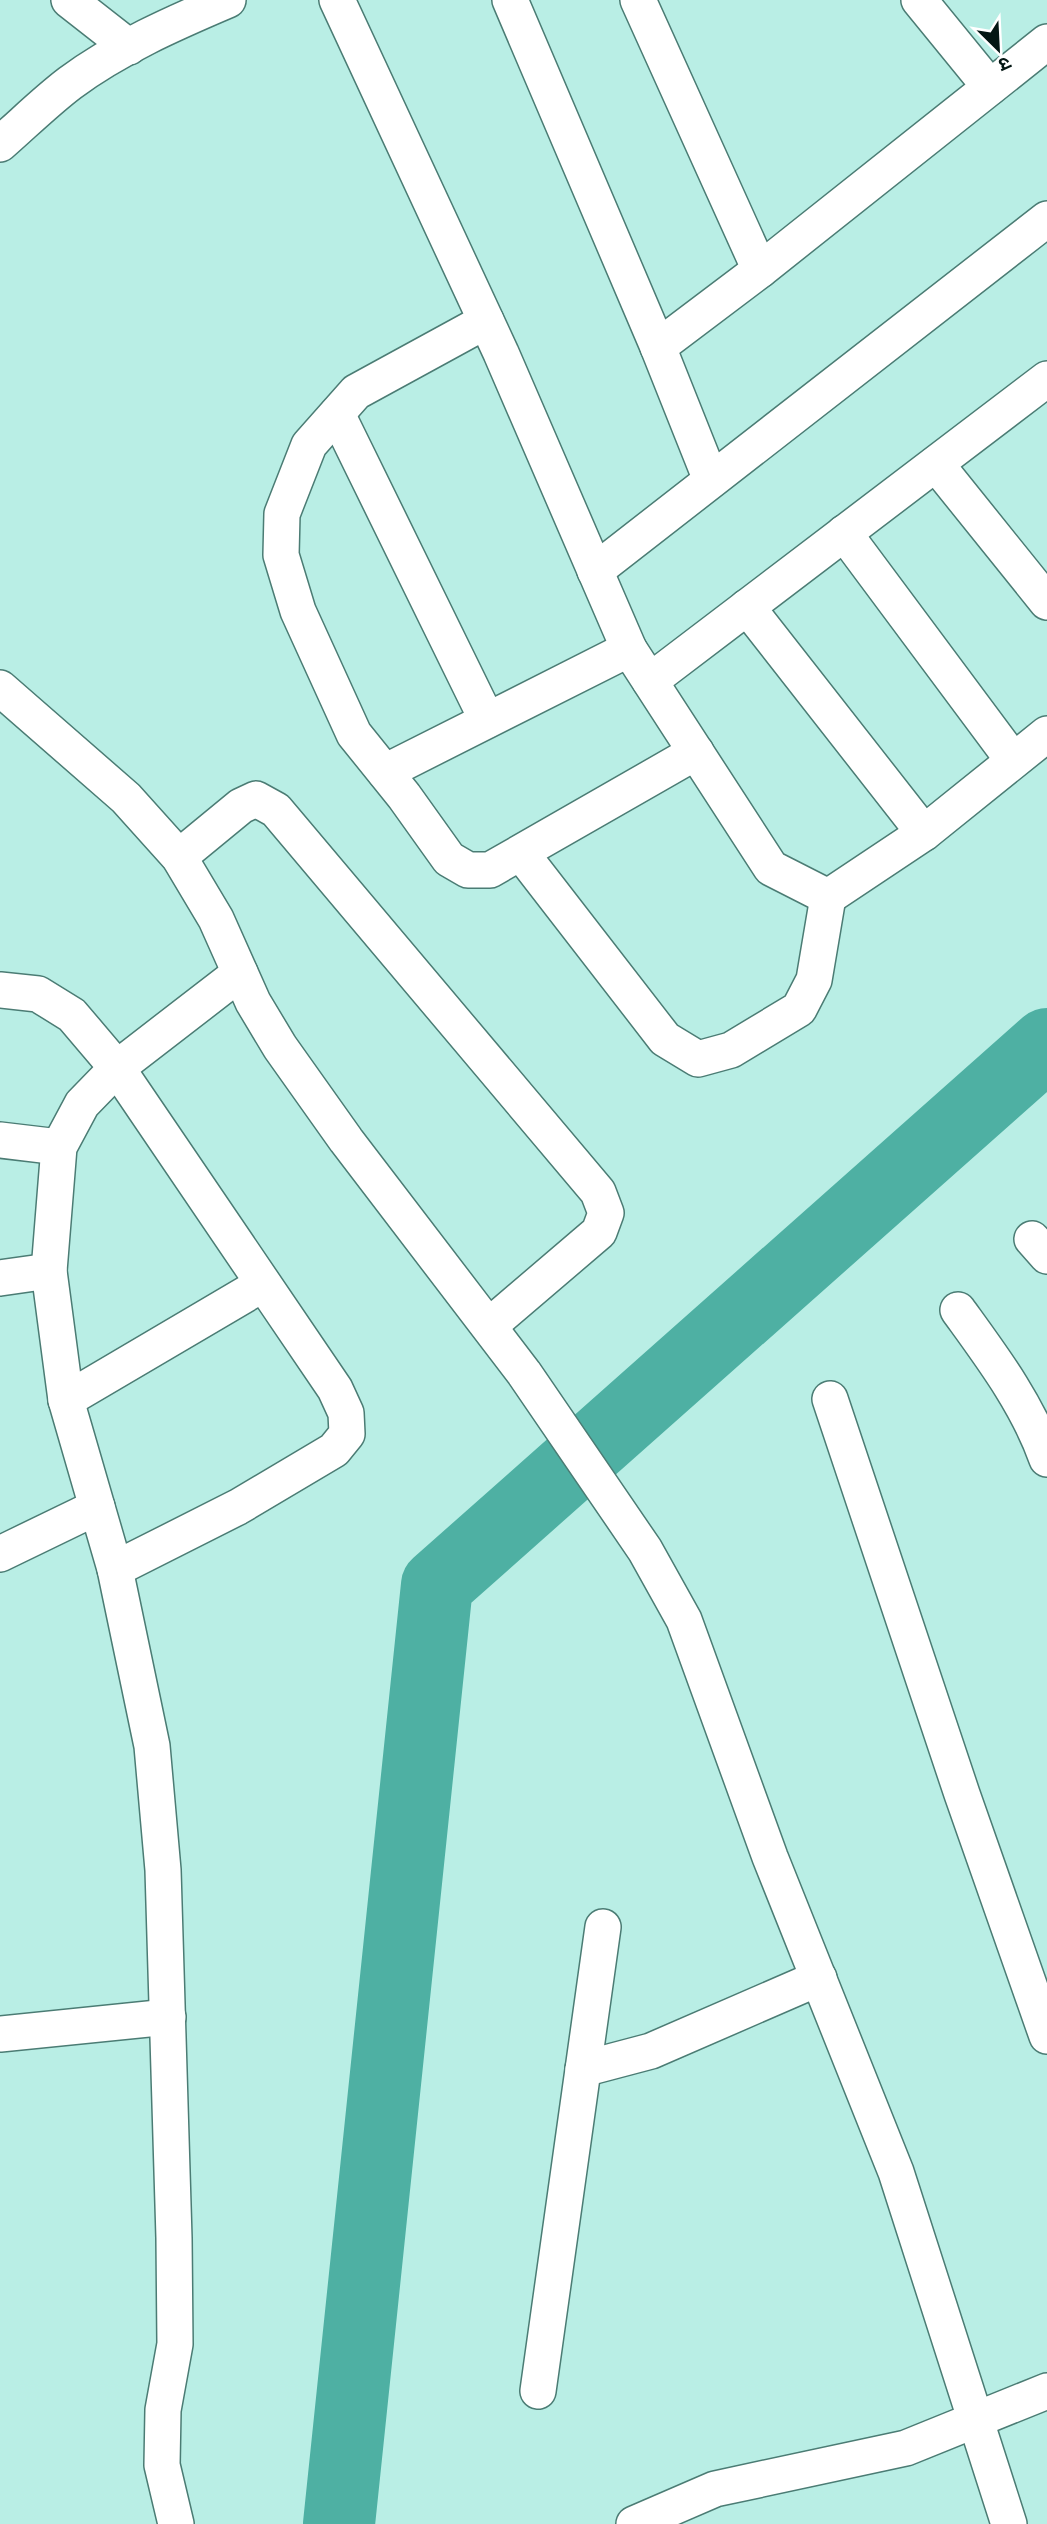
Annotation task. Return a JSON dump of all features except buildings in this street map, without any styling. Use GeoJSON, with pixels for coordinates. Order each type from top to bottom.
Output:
{"type":"FeatureCollection","features":[{"type":"Feature","properties":{"kind":"street"},"geometry":{"type":"LineString","coordinates":[[69,0],[129,47]]}},
{"type":"Feature","properties":{"kind":"street"},"geometry":{"type":"LineString","coordinates":[[0,144],[70,83],[129,47],[183,19],[228,0]]}},
{"type":"Feature","properties":{"kind":"street"},"geometry":{"type":"LineString","coordinates":[[337,0],[486,321],[629,649],[771,868],[828,897]]}},
{"type":"Feature","properties":{"kind":"street"},"geometry":{"type":"LineString","coordinates":[[510,0],[658,347],[711,480]]}},
{"type":"Feature","properties":{"kind":"street"},"geometry":{"type":"LineString","coordinates":[[638,0],[760,270]]}},
{"type":"Feature","properties":{"kind":"street"},"geometry":{"type":"LineString","coordinates":[[919,0],[990,87]]}},
{"type":"Feature","properties":{"kind":"street"},"geometry":{"type":"LineString","coordinates":[[658,347],[760,270],[1047,42]]}},
{"type":"Feature","properties":{"kind":"street"},"geometry":{"type":"LineString","coordinates":[[595,571],[1047,219]]}},
{"type":"Feature","properties":{"kind":"street"},"geometry":{"type":"LineString","coordinates":[[486,321],[356,392],[309,445],[282,514],[281,555],[298,611],[354,734],[449,859],[468,870],[490,870],[696,752]]}},
{"type":"Feature","properties":{"kind":"street"},"geometry":{"type":"LineString","coordinates":[[650,681],[1047,379]]}},
{"type":"Feature","properties":{"kind":"street"},"geometry":{"type":"LineString","coordinates":[[337,414],[487,720]]}},
{"type":"Feature","properties":{"kind":"street"},"geometry":{"type":"LineString","coordinates":[[936,464],[1047,602]]}},
{"type":"Feature","properties":{"kind":"street"},"geometry":{"type":"LineString","coordinates":[[844,533],[1013,760]]}},
{"type":"Feature","properties":{"kind":"street"},"geometry":{"type":"LineString","coordinates":[[747,607],[924,833]]}},
{"type":"Feature","properties":{"kind":"street"},"geometry":{"type":"LineString","coordinates":[[385,772],[629,649]]}},
{"type":"Feature","properties":{"kind":"street"},"geometry":{"type":"LineString","coordinates":[[0,688],[126,799],[179,857],[216,919],[253,1002],[280,1047],[346,1140],[524,1373],[645,1550],[684,1620],[770,1857],[896,2172],[1009,2524]]}},
{"type":"Feature","properties":{"kind":"street"},"geometry":{"type":"LineString","coordinates":[[521,853],[665,1039],[698,1059],[731,1050],[799,1009],[814,980],[828,897],[924,833],[1047,734]]}},
{"type":"Feature","properties":{"kind":"street"},"geometry":{"type":"LineString","coordinates":[[179,857],[241,806],[256,799],[276,810],[598,1192],[606,1213],[598,1232],[489,1326]]}},
{"type":"Feature","properties":{"kind":"street"},"geometry":{"type":"LineString","coordinates":[[176,2524],[162,2465],[163,2410],[175,2344],[163,1870],[152,1746],[115,1569],[65,1400],[49,1271],[60,1147],[82,1104],[117,1068],[240,973]]}},
{"type":"Feature","properties":{"kind":"street"},"geometry":{"type":"LineString","coordinates":[[0,990],[38,994],[72,1015],[117,1068],[335,1389],[345,1413],[347,1434],[334,1450],[238,1507],[115,1569]]}},
{"type":"Feature","properties":{"kind":"street"},"geometry":{"type":"LineString","coordinates":[[0,1140],[60,1147]]}},
{"type":"Feature","properties":{"kind":"street"},"geometry":{"type":"LineString","coordinates":[[0,1278],[49,1271]]}},
{"type":"Feature","properties":{"kind":"street"},"geometry":{"type":"LineString","coordinates":[[65,1400],[263,1284]]}},
{"type":"Feature","properties":{"kind":"street"},"geometry":{"type":"LineString","coordinates":[[958,1310],[1006,1376],[1037,1431],[1047,1459]]}},
{"type":"Feature","properties":{"kind":"street"},"geometry":{"type":"LineString","coordinates":[[830,1399],[966,1807],[1047,2036]]}},
{"type":"Feature","properties":{"kind":"street"},"geometry":{"type":"LineString","coordinates":[[0,1554],[97,1507]]}},
{"type":"Feature","properties":{"kind":"street"},"geometry":{"type":"LineString","coordinates":[[538,2391],[603,1927]]}},
{"type":"Feature","properties":{"kind":"street"},"geometry":{"type":"LineString","coordinates":[[583,2069],[651,2050],[819,1978]]}},
{"type":"Feature","properties":{"kind":"street"},"geometry":{"type":"LineString","coordinates":[[0,2034],[168,2017]]}},
{"type":"Feature","properties":{"kind":"street"},"geometry":{"type":"LineString","coordinates":[[634,2524],[715,2489],[906,2448],[1047,2391]]}},
{"type":"Feature","properties":{"kind":"waterway"},"geometry":{"type":"LineString","coordinates":[[339,2524],[437,1585],[1047,1044]]}}]}
